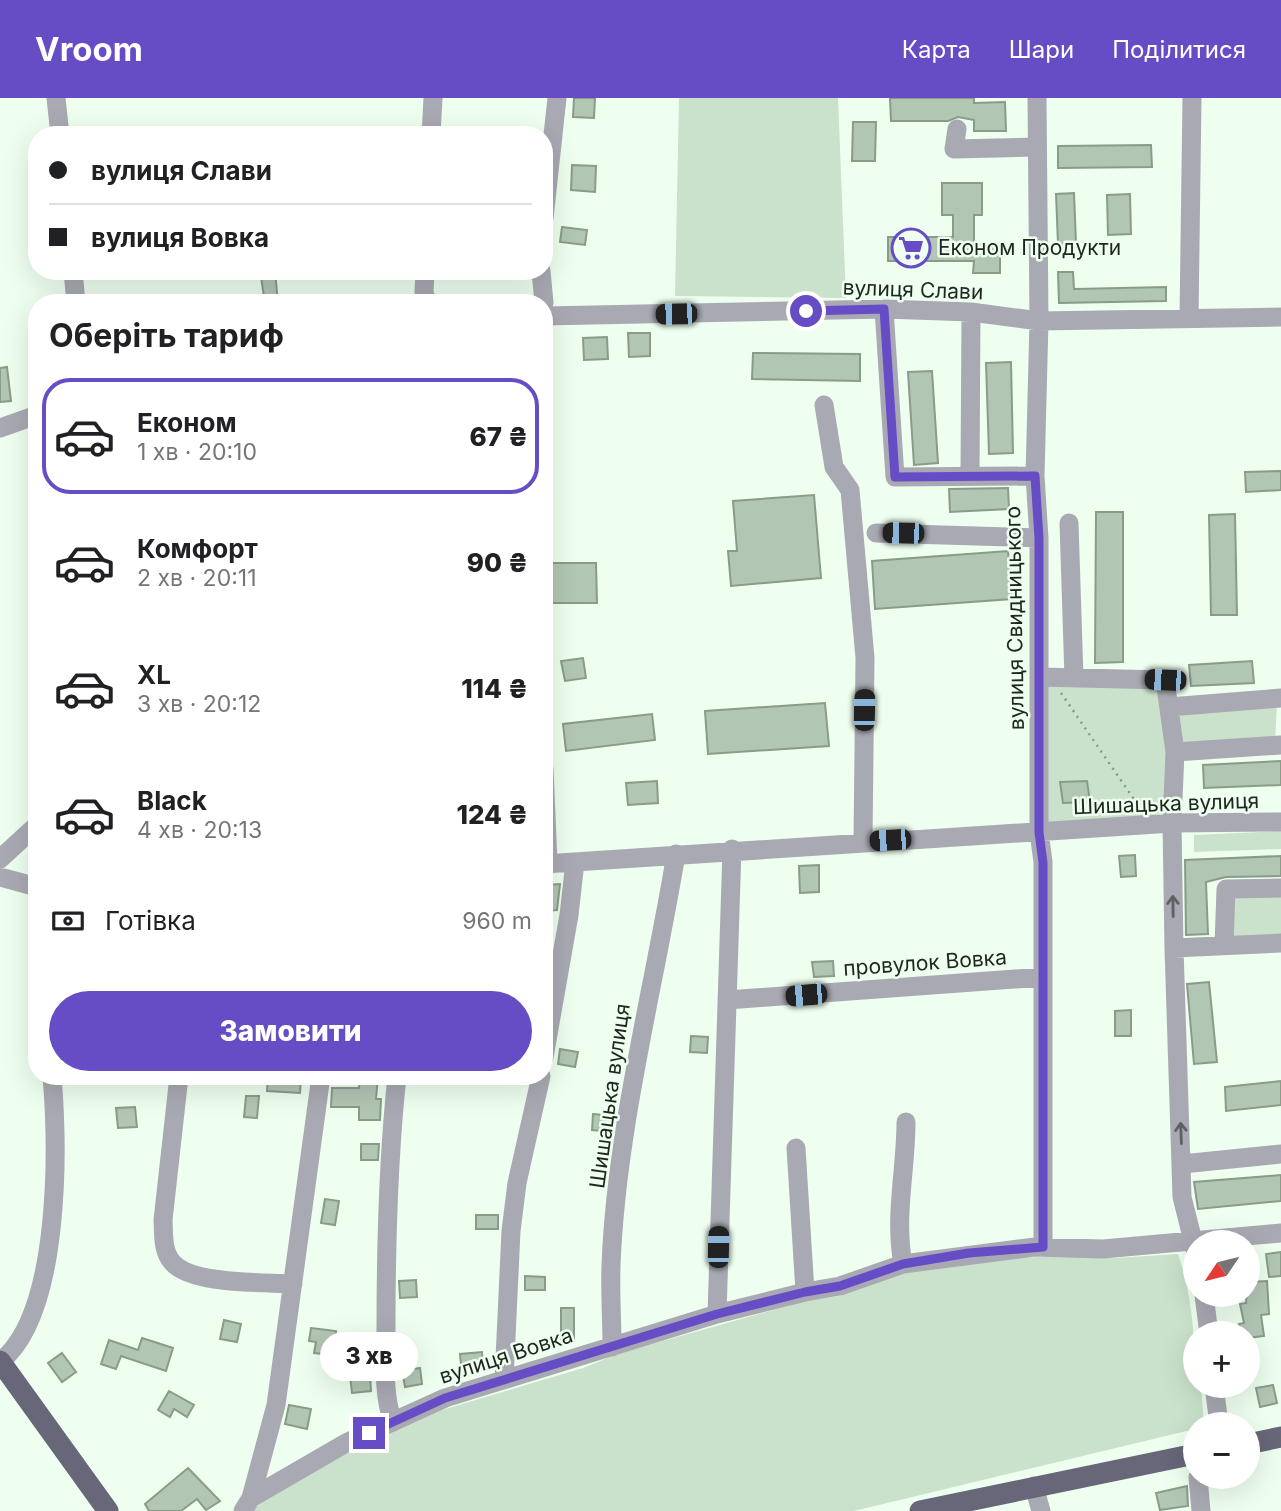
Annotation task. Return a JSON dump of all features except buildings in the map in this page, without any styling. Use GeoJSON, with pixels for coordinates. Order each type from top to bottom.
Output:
{"type":"FeatureCollection","features":[{"type":"Feature","properties":{"kind":"main road"},"geometry":{"type":"LineString","coordinates":[[0,1361],[108,1511]]}},
{"type":"Feature","properties":{"kind":"main road"},"geometry":{"type":"LineString","coordinates":[[1260,1441],[1281,1437]]}},
{"type":"Feature","properties":{"kind":"main road"},"geometry":{"type":"LineString","coordinates":[[920,1511],[1034,1486],[1183,1460]]}},
{"type":"Feature","properties":{"kind":"street"},"geometry":{"type":"LineString","coordinates":[[56,98],[59,126]]}},
{"type":"Feature","properties":{"kind":"street"},"geometry":{"type":"LineString","coordinates":[[431,126],[433,98]]}},
{"type":"Feature","properties":{"kind":"street"},"geometry":{"type":"LineString","coordinates":[[553,135],[557,98]]}},
{"type":"Feature","properties":{"kind":"street","name":"вулиця Свидницького"},"geometry":{"type":"LineString","coordinates":[[1037,98],[1039,321],[1035,476],[1039,538],[1055,677],[1040,838],[1043,1247]]}},
{"type":"Feature","properties":{"kind":"street"},"geometry":{"type":"LineString","coordinates":[[1189,318],[1192,98]]}},
{"type":"Feature","properties":{"kind":"street"},"geometry":{"type":"LineString","coordinates":[[957,129],[954,149],[1037,148]]}},
{"type":"Feature","properties":{"kind":"street"},"geometry":{"type":"LineString","coordinates":[[884,309],[895,477],[1035,476]]}},
{"type":"Feature","properties":{"kind":"street","name":"вулиця Слави"},"geometry":{"type":"LineString","coordinates":[[553,316],[884,309],[971,312],[1039,321],[1281,317]]}},
{"type":"Feature","properties":{"kind":"street"},"geometry":{"type":"LineString","coordinates":[[970,475],[971,312]]}},
{"type":"Feature","properties":{"kind":"street"},"geometry":{"type":"LineString","coordinates":[[824,405],[834,467],[850,490],[865,658],[863,842]]}},
{"type":"Feature","properties":{"kind":"street"},"geometry":{"type":"LineString","coordinates":[[0,428],[28,418]]}},
{"type":"Feature","properties":{"kind":"street"},"geometry":{"type":"LineString","coordinates":[[1069,523],[1055,677],[1165,680],[1175,752],[1172,823],[1182,1196],[1190,1230]]}},
{"type":"Feature","properties":{"kind":"street"},"geometry":{"type":"LineString","coordinates":[[876,533],[1039,538]]}},
{"type":"Feature","properties":{"kind":"street"},"geometry":{"type":"LineString","coordinates":[[1168,707],[1281,698]]}},
{"type":"Feature","properties":{"kind":"street"},"geometry":{"type":"LineString","coordinates":[[1175,752],[1281,745]]}},
{"type":"Feature","properties":{"kind":"street","name":"Шишацька вулиця"},"geometry":{"type":"LineString","coordinates":[[553,864],[863,842],[1040,838],[1172,823],[1281,822]]}},
{"type":"Feature","properties":{"kind":"street"},"geometry":{"type":"LineString","coordinates":[[28,837],[2,870],[28,883]]}},
{"type":"Feature","properties":{"kind":"street"},"geometry":{"type":"LineString","coordinates":[[717,1314],[732,849]]}},
{"type":"Feature","properties":{"kind":"street","name":"Шишацька вулиця"},"geometry":{"type":"LineString","coordinates":[[612,1347],[611,1266],[622,1159],[651,977],[662,936],[676,854]]}},
{"type":"Feature","properties":{"kind":"street"},"geometry":{"type":"LineString","coordinates":[[553,1006],[575,862]]}},
{"type":"Feature","properties":{"kind":"street"},"geometry":{"type":"LineString","coordinates":[[1224,945],[1226,889],[1281,888]]}},
{"type":"Feature","properties":{"kind":"street"},"geometry":{"type":"LineString","coordinates":[[1174,948],[1281,943]]}},
{"type":"Feature","properties":{"kind":"street","name":"провулок Вовка"},"geometry":{"type":"LineString","coordinates":[[727,1000],[1043,977]]}},
{"type":"Feature","properties":{"kind":"street"},"geometry":{"type":"LineString","coordinates":[[0,1361],[14,1351],[41,1287],[56,1185],[52,1085]]}},
{"type":"Feature","properties":{"kind":"street"},"geometry":{"type":"LineString","coordinates":[[178,1085],[163,1220],[164,1243],[172,1261],[197,1277],[293,1284]]}},
{"type":"Feature","properties":{"kind":"street"},"geometry":{"type":"LineString","coordinates":[[247,1504],[276,1405],[320,1085]]}},
{"type":"Feature","properties":{"kind":"street"},"geometry":{"type":"LineString","coordinates":[[393,1422],[388,1409],[386,1368],[386,1206],[396,1085]]}},
{"type":"Feature","properties":{"kind":"street"},"geometry":{"type":"LineString","coordinates":[[504,1380],[512,1219],[539,1085]]}},
{"type":"Feature","properties":{"kind":"street"},"geometry":{"type":"LineString","coordinates":[[903,1264],[900,1247],[901,1184],[906,1122]]}},
{"type":"Feature","properties":{"kind":"street"},"geometry":{"type":"LineString","coordinates":[[796,1149],[805,1292]]}},
{"type":"Feature","properties":{"kind":"street"},"geometry":{"type":"LineString","coordinates":[[1182,1164],[1281,1154]]}},
{"type":"Feature","properties":{"kind":"street","name":"вулиця Вовка"},"geometry":{"type":"LineString","coordinates":[[1260,1236],[1281,1233]]}},
{"type":"Feature","properties":{"kind":"street","name":"вулиця Вовка"},"geometry":{"type":"LineString","coordinates":[[247,1504],[346,1443],[445,1398],[717,1314],[840,1286],[903,1264],[969,1253],[1043,1247],[1103,1249],[1183,1245]]}},
{"type":"Feature","properties":{"kind":"street"},"geometry":{"type":"LineString","coordinates":[[1034,1486],[1041,1511]]}},
{"type":"Feature","properties":{"kind":"street"},"geometry":{"type":"LineString","coordinates":[[1199,1489],[1201,1511]]}},
{"type":"Feature","properties":{"kind":"path"},"geometry":{"type":"LineString","coordinates":[[1055,677],[1063,699],[1141,810]]}},
{"type":"Feature","properties":{"kind":"green space"},"geometry":{"type":"Polygon","coordinates":[[[679,98],[838,98],[846,298],[675,296],[679,98]]]}},
{"type":"Feature","properties":{"kind":"green space"},"geometry":{"type":"Polygon","coordinates":[[[1039,677],[1165,680],[1172,823],[1039,832],[1039,677]]]}},
{"type":"Feature","properties":{"kind":"green space"},"geometry":{"type":"Polygon","coordinates":[[[1277,705],[1275,741],[1181,746],[1177,713],[1277,705]]]}},
{"type":"Feature","properties":{"kind":"green space"},"geometry":{"type":"Polygon","coordinates":[[[1281,831],[1281,849],[1194,852],[1194,835],[1281,831]]]}},
{"type":"Feature","properties":{"kind":"green space"},"geometry":{"type":"Polygon","coordinates":[[[1281,892],[1281,939],[1228,941],[1229,893],[1281,892]]]}},
{"type":"Feature","properties":{"kind":"green space"},"geometry":{"type":"Polygon","coordinates":[[[1086,1254],[1115,1258],[1178,1254],[1183,1271],[1183,1307],[1190,1307],[1192,1321],[1183,1321],[1183,1398],[1202,1398],[1203,1412],[1183,1412],[1183,1432],[854,1511],[248,1511],[362,1442],[442,1410],[583,1368],[620,1353],[805,1301],[839,1296],[902,1272],[971,1261],[1086,1254]]]}},
{"type":"Feature","properties":{"kind":"place","name":"Економ Продукти"},"geometry":{"type":"Point","coordinates":[911,248]}},
{"type":"Feature","properties":{"kind":"route"},"geometry":{"type":"LineString","coordinates":[[369,1433],[445,1398],[717,1314],[840,1286],[903,1264],[969,1253],[1043,1247],[1043,863],[1039,832],[1039,538],[1035,476],[895,477],[884,309],[806,311]]}}]}
